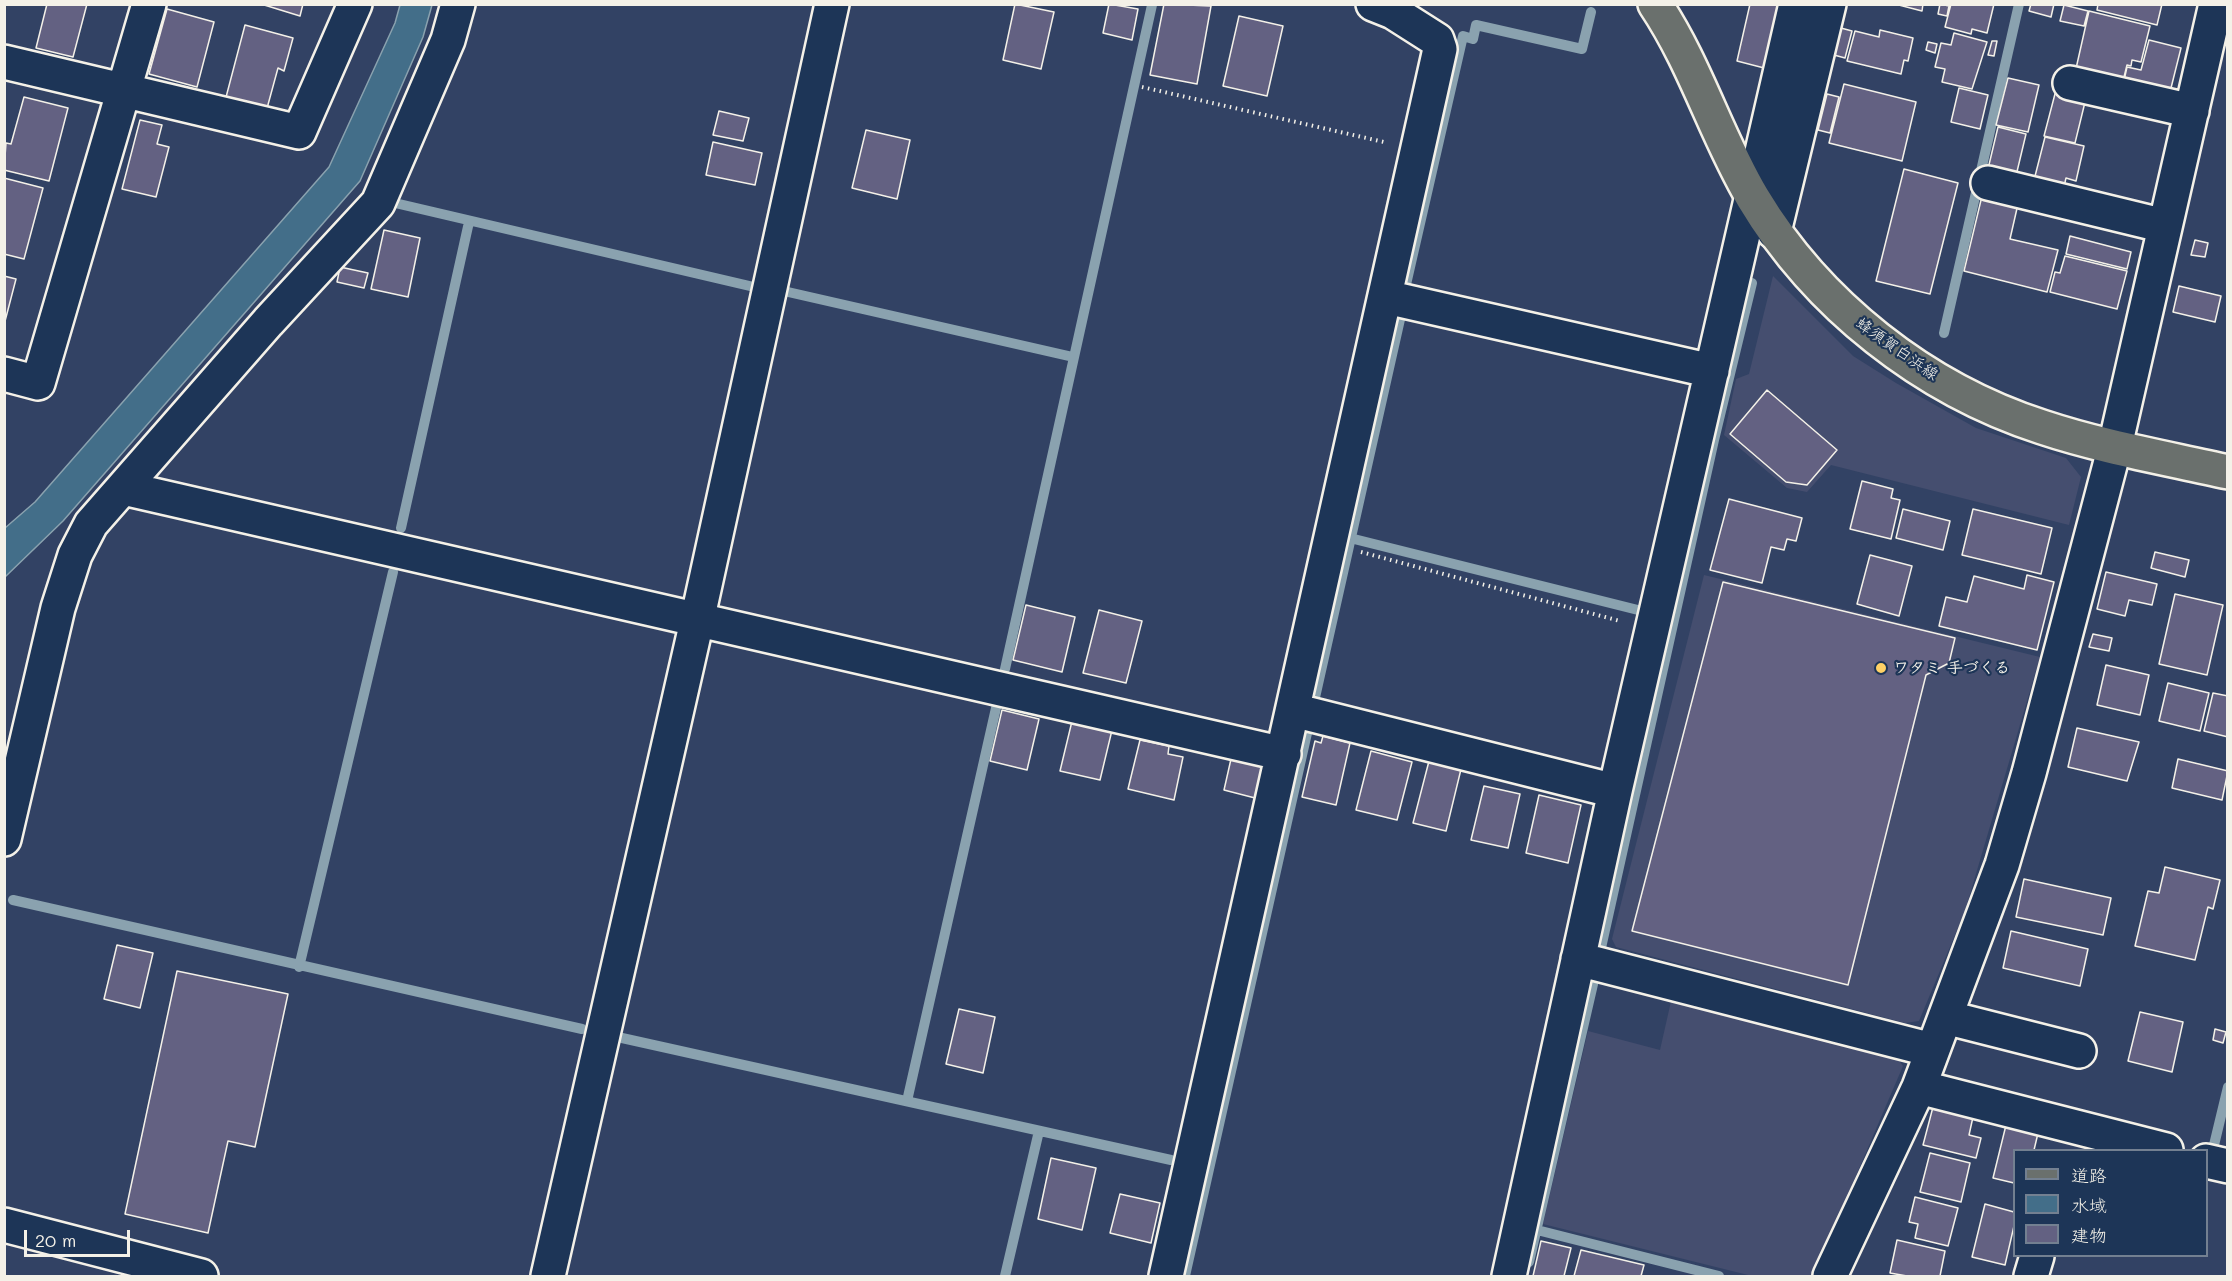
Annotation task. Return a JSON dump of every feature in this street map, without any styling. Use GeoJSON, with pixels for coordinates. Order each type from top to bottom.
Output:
{"type":"FeatureCollection","features":[{"type":"Feature","properties":{"kind":"main road","name":"蜂須賀白浜線"},"geometry":{"type":"LineString","coordinates":[[1655,4],[1688,60],[1730,154],[1774,232],[1811,277],[1862,328],[1917,366],[1962,393],[2042,428],[2228,472]]}},
{"type":"Feature","properties":{"kind":"street"},"geometry":{"type":"LineString","coordinates":[[4,374],[38,383],[149,4]]}},
{"type":"Feature","properties":{"kind":"street"},"geometry":{"type":"LineString","coordinates":[[4,62],[299,132],[355,4]]}},
{"type":"Feature","properties":{"kind":"street"},"geometry":{"type":"LineString","coordinates":[[4,839],[58,608],[75,555],[91,524],[268,322],[378,203],[448,40],[458,4]]}},
{"type":"Feature","properties":{"kind":"street"},"geometry":{"type":"LineString","coordinates":[[548,1276],[697,621],[832,4]]}},
{"type":"Feature","properties":{"kind":"street"},"geometry":{"type":"LineString","coordinates":[[1509,1276],[1615,791],[1796,4]]}},
{"type":"Feature","properties":{"kind":"street"},"geometry":{"type":"LineString","coordinates":[[1774,232],[1829,4]]}},
{"type":"Feature","properties":{"kind":"street"},"geometry":{"type":"LineString","coordinates":[[1830,1276],[1918,1087],[2002,865],[2055,678],[2115,446],[2216,4]]}},
{"type":"Feature","properties":{"kind":"street"},"geometry":{"type":"LineString","coordinates":[[1167,1276],[1284,754],[1306,713],[1386,297],[1440,49],[1437,40],[1387,7]]}},
{"type":"Feature","properties":{"kind":"street"},"geometry":{"type":"LineString","coordinates":[[2070,83],[2192,111]]}},
{"type":"Feature","properties":{"kind":"street"},"geometry":{"type":"LineString","coordinates":[[1988,183],[2165,226]]}},
{"type":"Feature","properties":{"kind":"street"},"geometry":{"type":"LineString","coordinates":[[1386,297],[1712,371]]}},
{"type":"Feature","properties":{"kind":"street"},"geometry":{"type":"LineString","coordinates":[[123,488],[1284,754]]}},
{"type":"Feature","properties":{"kind":"street"},"geometry":{"type":"LineString","coordinates":[[1306,713],[1615,791]]}},
{"type":"Feature","properties":{"kind":"street"},"geometry":{"type":"LineString","coordinates":[[1578,959],[1932,1050]]}},
{"type":"Feature","properties":{"kind":"street"},"geometry":{"type":"LineString","coordinates":[[1945,1017],[2079,1052]]}},
{"type":"Feature","properties":{"kind":"street"},"geometry":{"type":"LineString","coordinates":[[1918,1087],[2067,1138],[2158,1149]]}},
{"type":"Feature","properties":{"kind":"street"},"geometry":{"type":"LineString","coordinates":[[2208,1161],[2228,1166]]}},
{"type":"Feature","properties":{"kind":"street"},"geometry":{"type":"LineString","coordinates":[[4,1225],[201,1276]]}},
{"type":"Feature","properties":{"kind":"street"},"geometry":{"type":"LineString","coordinates":[[2031,1276],[2037,1257]]}},
{"type":"Feature","properties":{"kind":"path"},"geometry":{"type":"LineString","coordinates":[[1142,87],[1418,150]]}},
{"type":"Feature","properties":{"kind":"path"},"geometry":{"type":"LineString","coordinates":[[1354,550],[1652,629]]}},
{"type":"Feature","properties":{"kind":"shaded area"},"geometry":{"type":"Polygon","coordinates":[[[1773,276],[1853,356],[1896,383],[1976,428],[2066,458],[2081,477],[2069,525],[1831,465],[1807,492],[1787,488],[1724,435],[1736,379],[1749,374],[1773,276]]]}},
{"type":"Feature","properties":{"kind":"shaded area"},"geometry":{"type":"Polygon","coordinates":[[[1704,575],[2040,657],[1965,911],[1919,1021],[1905,1023],[1616,947],[1612,939],[1704,575]]]}},
{"type":"Feature","properties":{"kind":"shaded area"},"geometry":{"type":"Polygon","coordinates":[[[1674,988],[1895,1055],[1903,1066],[1813,1276],[1752,1276],[1543,1224],[1588,1031],[1660,1050],[1674,988]]]}},
{"type":"Feature","properties":{"kind":"water"},"geometry":{"type":"Polygon","coordinates":[[[400,5],[432,5],[423,37],[360,181],[63,521],[5,577],[5,528],[35,502],[329,167],[395,23],[400,5]]]}},
{"type":"Feature","properties":{"kind":"building"},"geometry":{"type":"Polygon","coordinates":[[[47,4],[87,4],[73,57],[36,48],[47,4]]]}},
{"type":"Feature","properties":{"kind":"building"},"geometry":{"type":"Polygon","coordinates":[[[261,4],[303,4],[300,16],[261,4]]]}},
{"type":"Feature","properties":{"kind":"building"},"geometry":{"type":"Polygon","coordinates":[[[1015,4],[1054,12],[1041,69],[1003,60],[1015,4]]]}},
{"type":"Feature","properties":{"kind":"building"},"geometry":{"type":"Polygon","coordinates":[[[1109,4],[1138,9],[1132,40],[1103,33],[1109,4]]]}},
{"type":"Feature","properties":{"kind":"building"},"geometry":{"type":"Polygon","coordinates":[[[1164,4],[1211,6],[1197,84],[1150,75],[1164,4]]]}},
{"type":"Feature","properties":{"kind":"building"},"geometry":{"type":"Polygon","coordinates":[[[1750,4],[1784,4],[1768,69],[1737,61],[1750,4]]]}},
{"type":"Feature","properties":{"kind":"building"},"geometry":{"type":"Polygon","coordinates":[[[1895,4],[1923,4],[1922,11],[1895,4]]]}},
{"type":"Feature","properties":{"kind":"building"},"geometry":{"type":"Polygon","coordinates":[[[1940,4],[1949,6],[1947,16],[1938,14],[1940,4]]]}},
{"type":"Feature","properties":{"kind":"building"},"geometry":{"type":"Polygon","coordinates":[[[1951,4],[1994,4],[1987,33],[1972,29],[1971,34],[1945,27],[1951,4]]]}},
{"type":"Feature","properties":{"kind":"building"},"geometry":{"type":"Polygon","coordinates":[[[2031,4],[2054,4],[2051,17],[2029,11],[2031,4]]]}},
{"type":"Feature","properties":{"kind":"building"},"geometry":{"type":"Polygon","coordinates":[[[2098,4],[2162,4],[2157,25],[2097,10],[2098,4]]]}},
{"type":"Feature","properties":{"kind":"building"},"geometry":{"type":"Polygon","coordinates":[[[2064,5],[2088,11],[2084,26],[2060,21],[2064,5]]]}},
{"type":"Feature","properties":{"kind":"building"},"geometry":{"type":"Polygon","coordinates":[[[167,9],[214,22],[197,87],[149,74],[167,9]]]}},
{"type":"Feature","properties":{"kind":"building"},"geometry":{"type":"Polygon","coordinates":[[[2089,11],[2150,26],[2141,62],[2132,60],[2131,66],[2127,65],[2122,85],[2075,73],[2089,11]]]}},
{"type":"Feature","properties":{"kind":"building"},"geometry":{"type":"Polygon","coordinates":[[[1239,16],[1283,26],[1267,96],[1223,86],[1239,16]]]}},
{"type":"Feature","properties":{"kind":"building"},"geometry":{"type":"Polygon","coordinates":[[[245,25],[293,38],[284,71],[278,68],[266,112],[225,101],[245,25]]]}},
{"type":"Feature","properties":{"kind":"building"},"geometry":{"type":"Polygon","coordinates":[[[1841,28],[1852,31],[1845,58],[1834,55],[1841,28]]]}},
{"type":"Feature","properties":{"kind":"building"},"geometry":{"type":"Polygon","coordinates":[[[1880,30],[1913,38],[1908,61],[1904,60],[1901,74],[1847,61],[1855,31],[1879,37],[1880,30]]]}},
{"type":"Feature","properties":{"kind":"building"},"geometry":{"type":"Polygon","coordinates":[[[1954,33],[1987,42],[1972,89],[1942,82],[1945,69],[1935,67],[1941,43],[1951,45],[1954,33]]]}},
{"type":"Feature","properties":{"kind":"building"},"geometry":{"type":"Polygon","coordinates":[[[2149,40],[2181,48],[2169,96],[2123,85],[2127,67],[2141,70],[2149,40]]]}},
{"type":"Feature","properties":{"kind":"building"},"geometry":{"type":"Polygon","coordinates":[[[1992,41],[1997,41],[1994,56],[1988,55],[1992,41]]]}},
{"type":"Feature","properties":{"kind":"building"},"geometry":{"type":"Polygon","coordinates":[[[1928,42],[1937,44],[1935,53],[1926,50],[1928,42]]]}},
{"type":"Feature","properties":{"kind":"building"},"geometry":{"type":"Polygon","coordinates":[[[2008,78],[2039,85],[2028,132],[1996,125],[2008,78]]]}},
{"type":"Feature","properties":{"kind":"building"},"geometry":{"type":"Polygon","coordinates":[[[1844,84],[1916,102],[1902,161],[1829,143],[1844,84]]]}},
{"type":"Feature","properties":{"kind":"building"},"geometry":{"type":"Polygon","coordinates":[[[1959,88],[1988,95],[1980,129],[1951,122],[1959,88]]]}},
{"type":"Feature","properties":{"kind":"building"},"geometry":{"type":"Polygon","coordinates":[[[2056,90],[2086,98],[2075,143],[2044,136],[2056,90]]]}},
{"type":"Feature","properties":{"kind":"building"},"geometry":{"type":"Polygon","coordinates":[[[1827,94],[1839,97],[1830,133],[1818,130],[1827,94]]]}},
{"type":"Feature","properties":{"kind":"building"},"geometry":{"type":"Polygon","coordinates":[[[24,97],[68,108],[49,181],[4,170],[6,143],[11,144],[24,97]]]}},
{"type":"Feature","properties":{"kind":"building"},"geometry":{"type":"Polygon","coordinates":[[[719,111],[749,118],[743,141],[713,135],[719,111]]]}},
{"type":"Feature","properties":{"kind":"building"},"geometry":{"type":"Polygon","coordinates":[[[140,120],[162,125],[157,144],[169,147],[156,197],[122,189],[140,120]]]}},
{"type":"Feature","properties":{"kind":"building"},"geometry":{"type":"Polygon","coordinates":[[[1998,127],[2026,134],[2015,180],[1987,173],[1998,127]]]}},
{"type":"Feature","properties":{"kind":"building"},"geometry":{"type":"Polygon","coordinates":[[[866,130],[910,140],[897,199],[852,188],[866,130]]]}},
{"type":"Feature","properties":{"kind":"building"},"geometry":{"type":"Polygon","coordinates":[[[2045,137],[2084,146],[2076,181],[2066,178],[2063,191],[2033,184],[2045,137]]]}},
{"type":"Feature","properties":{"kind":"building"},"geometry":{"type":"Polygon","coordinates":[[[713,142],[762,153],[755,185],[706,175],[713,142]]]}},
{"type":"Feature","properties":{"kind":"building"},"geometry":{"type":"Polygon","coordinates":[[[1904,169],[1958,183],[1930,294],[1876,281],[1904,169]]]}},
{"type":"Feature","properties":{"kind":"building"},"geometry":{"type":"Polygon","coordinates":[[[4,178],[43,188],[24,259],[4,254],[4,178]]]}},
{"type":"Feature","properties":{"kind":"building"},"geometry":{"type":"Polygon","coordinates":[[[1982,196],[2018,204],[2010,239],[2058,250],[2047,292],[1964,271],[1982,196]]]}},
{"type":"Feature","properties":{"kind":"building"},"geometry":{"type":"Polygon","coordinates":[[[384,230],[420,238],[408,297],[371,289],[384,230]]]}},
{"type":"Feature","properties":{"kind":"building"},"geometry":{"type":"Polygon","coordinates":[[[2070,236],[2131,252],[2127,269],[2066,254],[2070,236]]]}},
{"type":"Feature","properties":{"kind":"building"},"geometry":{"type":"Polygon","coordinates":[[[2195,240],[2208,243],[2205,257],[2191,255],[2195,240]]]}},
{"type":"Feature","properties":{"kind":"building"},"geometry":{"type":"Polygon","coordinates":[[[2065,256],[2127,271],[2117,309],[2050,292],[2055,272],[2060,273],[2065,256]]]}},
{"type":"Feature","properties":{"kind":"building"},"geometry":{"type":"Polygon","coordinates":[[[340,267],[368,273],[364,288],[337,282],[340,267]]]}},
{"type":"Feature","properties":{"kind":"building"},"geometry":{"type":"Polygon","coordinates":[[[4,276],[16,279],[4,325],[4,276]]]}},
{"type":"Feature","properties":{"kind":"building"},"geometry":{"type":"Polygon","coordinates":[[[2179,286],[2221,296],[2215,322],[2173,312],[2179,286]]]}},
{"type":"Feature","properties":{"kind":"building"},"geometry":{"type":"Polygon","coordinates":[[[1767,390],[1837,450],[1807,485],[1786,482],[1730,434],[1767,390]]]}},
{"type":"Feature","properties":{"kind":"building"},"geometry":{"type":"Polygon","coordinates":[[[1862,481],[1893,489],[1891,498],[1900,500],[1891,539],[1850,529],[1862,481]]]}},
{"type":"Feature","properties":{"kind":"building"},"geometry":{"type":"Polygon","coordinates":[[[1729,499],[1802,518],[1796,541],[1787,539],[1784,550],[1771,547],[1762,583],[1710,570],[1729,499]]]}},
{"type":"Feature","properties":{"kind":"building"},"geometry":{"type":"Polygon","coordinates":[[[1903,509],[1950,521],[1943,550],[1896,538],[1903,509]]]}},
{"type":"Feature","properties":{"kind":"building"},"geometry":{"type":"Polygon","coordinates":[[[1973,509],[2052,528],[2041,574],[1962,555],[1973,509]]]}},
{"type":"Feature","properties":{"kind":"building"},"geometry":{"type":"Polygon","coordinates":[[[2155,552],[2189,560],[2185,577],[2151,568],[2155,552]]]}},
{"type":"Feature","properties":{"kind":"building"},"geometry":{"type":"Polygon","coordinates":[[[1870,555],[1912,566],[1899,616],[1857,604],[1870,555]]]}},
{"type":"Feature","properties":{"kind":"building"},"geometry":{"type":"Polygon","coordinates":[[[2106,572],[2157,584],[2152,605],[2129,600],[2125,616],[2097,609],[2106,572]]]}},
{"type":"Feature","properties":{"kind":"building"},"geometry":{"type":"Polygon","coordinates":[[[2027,575],[2054,582],[2037,650],[1939,626],[1946,597],[1967,602],[1974,576],[2024,589],[2027,575]]]}},
{"type":"Feature","properties":{"kind":"building"},"geometry":{"type":"Polygon","coordinates":[[[1723,582],[1955,638],[1949,663],[1926,675],[1848,985],[1632,931],[1723,582]]]}},
{"type":"Feature","properties":{"kind":"building"},"geometry":{"type":"Polygon","coordinates":[[[2175,594],[2223,605],[2207,675],[2159,664],[2175,594]]]}},
{"type":"Feature","properties":{"kind":"building"},"geometry":{"type":"Polygon","coordinates":[[[1026,605],[1075,617],[1062,672],[1013,660],[1026,605]]]}},
{"type":"Feature","properties":{"kind":"building"},"geometry":{"type":"Polygon","coordinates":[[[1099,610],[1142,621],[1126,683],[1083,673],[1099,610]]]}},
{"type":"Feature","properties":{"kind":"building"},"geometry":{"type":"Polygon","coordinates":[[[2093,634],[2112,638],[2109,651],[2089,647],[2093,634]]]}},
{"type":"Feature","properties":{"kind":"building"},"geometry":{"type":"Polygon","coordinates":[[[2106,665],[2149,675],[2140,715],[2097,705],[2106,665]]]}},
{"type":"Feature","properties":{"kind":"building"},"geometry":{"type":"Polygon","coordinates":[[[2168,683],[2209,693],[2200,731],[2159,721],[2168,683]]]}},
{"type":"Feature","properties":{"kind":"building"},"geometry":{"type":"Polygon","coordinates":[[[2213,693],[2228,696],[2228,737],[2204,731],[2213,693]]]}},
{"type":"Feature","properties":{"kind":"building"},"geometry":{"type":"Polygon","coordinates":[[[1002,710],[1039,719],[1027,770],[990,761],[1002,710]]]}},
{"type":"Feature","properties":{"kind":"building"},"geometry":{"type":"Polygon","coordinates":[[[1073,717],[1113,726],[1100,780],[1060,771],[1073,717]]]}},
{"type":"Feature","properties":{"kind":"building"},"geometry":{"type":"Polygon","coordinates":[[[2077,728],[2139,742],[2127,781],[2068,767],[2077,728]]]}},
{"type":"Feature","properties":{"kind":"building"},"geometry":{"type":"Polygon","coordinates":[[[1323,736],[1350,743],[1336,805],[1302,797],[1315,741],[1321,743],[1323,736]]]}},
{"type":"Feature","properties":{"kind":"building"},"geometry":{"type":"Polygon","coordinates":[[[1140,740],[1169,746],[1168,754],[1183,757],[1174,800],[1128,789],[1140,740]]]}},
{"type":"Feature","properties":{"kind":"building"},"geometry":{"type":"Polygon","coordinates":[[[1371,751],[1412,762],[1397,820],[1356,810],[1371,751]]]}},
{"type":"Feature","properties":{"kind":"building"},"geometry":{"type":"Polygon","coordinates":[[[1438,755],[1463,761],[1446,831],[1413,823],[1429,761],[1436,763],[1438,755]]]}},
{"type":"Feature","properties":{"kind":"building"},"geometry":{"type":"Polygon","coordinates":[[[1231,759],[1263,767],[1255,798],[1224,790],[1231,759]]]}},
{"type":"Feature","properties":{"kind":"building"},"geometry":{"type":"Polygon","coordinates":[[[2178,759],[2228,771],[2222,800],[2172,788],[2178,759]]]}},
{"type":"Feature","properties":{"kind":"building"},"geometry":{"type":"Polygon","coordinates":[[[1484,786],[1520,794],[1508,848],[1471,840],[1484,786]]]}},
{"type":"Feature","properties":{"kind":"building"},"geometry":{"type":"Polygon","coordinates":[[[1539,795],[1581,805],[1568,863],[1526,853],[1539,795]]]}},
{"type":"Feature","properties":{"kind":"building"},"geometry":{"type":"Polygon","coordinates":[[[2165,867],[2220,880],[2213,909],[2208,907],[2195,960],[2135,946],[2148,891],[2159,893],[2165,867]]]}},
{"type":"Feature","properties":{"kind":"building"},"geometry":{"type":"Polygon","coordinates":[[[2024,879],[2111,898],[2103,935],[2016,917],[2024,879]]]}},
{"type":"Feature","properties":{"kind":"building"},"geometry":{"type":"Polygon","coordinates":[[[2011,931],[2088,949],[2080,986],[2003,968],[2011,931]]]}},
{"type":"Feature","properties":{"kind":"building"},"geometry":{"type":"Polygon","coordinates":[[[117,945],[153,953],[140,1008],[104,999],[117,945]]]}},
{"type":"Feature","properties":{"kind":"building"},"geometry":{"type":"Polygon","coordinates":[[[177,971],[288,994],[255,1147],[228,1141],[208,1233],[125,1214],[177,971]]]}},
{"type":"Feature","properties":{"kind":"building"},"geometry":{"type":"Polygon","coordinates":[[[959,1009],[995,1017],[983,1073],[946,1064],[959,1009]]]}},
{"type":"Feature","properties":{"kind":"building"},"geometry":{"type":"Polygon","coordinates":[[[2140,1012],[2183,1022],[2172,1072],[2128,1061],[2140,1012]]]}},
{"type":"Feature","properties":{"kind":"building"},"geometry":{"type":"Polygon","coordinates":[[[2215,1029],[2226,1032],[2223,1043],[2213,1040],[2215,1029]]]}},
{"type":"Feature","properties":{"kind":"building"},"geometry":{"type":"Polygon","coordinates":[[[1933,1107],[1973,1117],[1969,1135],[1981,1138],[1976,1158],[1923,1145],[1933,1107]]]}},
{"type":"Feature","properties":{"kind":"building"},"geometry":{"type":"Polygon","coordinates":[[[2007,1121],[2039,1129],[2034,1149],[2013,1149],[2013,1183],[1993,1178],[2007,1121]]]}},
{"type":"Feature","properties":{"kind":"building"},"geometry":{"type":"Polygon","coordinates":[[[1930,1153],[1970,1163],[1961,1202],[1920,1192],[1930,1153]]]}},
{"type":"Feature","properties":{"kind":"building"},"geometry":{"type":"Polygon","coordinates":[[[1051,1158],[1096,1168],[1082,1230],[1038,1219],[1051,1158]]]}},
{"type":"Feature","properties":{"kind":"building"},"geometry":{"type":"Polygon","coordinates":[[[1120,1194],[1160,1203],[1151,1243],[1110,1233],[1120,1194]]]}},
{"type":"Feature","properties":{"kind":"building"},"geometry":{"type":"Polygon","coordinates":[[[1915,1197],[1958,1208],[1948,1246],[1915,1238],[1918,1224],[1909,1222],[1915,1197]]]}},
{"type":"Feature","properties":{"kind":"building"},"geometry":{"type":"Polygon","coordinates":[[[1985,1204],[2013,1212],[2013,1230],[2005,1265],[1972,1257],[1985,1204]]]}},
{"type":"Feature","properties":{"kind":"building"},"geometry":{"type":"Polygon","coordinates":[[[1897,1240],[1945,1251],[1940,1276],[1907,1276],[1890,1273],[1897,1240]]]}},
{"type":"Feature","properties":{"kind":"building"},"geometry":{"type":"Polygon","coordinates":[[[1541,1241],[1571,1248],[1564,1276],[1533,1276],[1541,1241]]]}},
{"type":"Feature","properties":{"kind":"building"},"geometry":{"type":"Polygon","coordinates":[[[1581,1250],[1644,1265],[1641,1276],[1574,1276],[1581,1250]]]}},
{"type":"Feature","properties":{"kind":"waterway"},"geometry":{"type":"LineString","coordinates":[[1944,333],[2019,4]]}},
{"type":"Feature","properties":{"kind":"waterway"},"geometry":{"type":"LineString","coordinates":[[1005,669],[1152,5]]}},
{"type":"Feature","properties":{"kind":"waterway"},"geometry":{"type":"LineString","coordinates":[[1405,289],[1463,36],[1473,39],[1476,25],[1582,49],[1591,12]]}},
{"type":"Feature","properties":{"kind":"waterway"},"geometry":{"type":"LineString","coordinates":[[395,203],[754,287]]}},
{"type":"Feature","properties":{"kind":"waterway"},"geometry":{"type":"LineString","coordinates":[[401,528],[469,222]]}},
{"type":"Feature","properties":{"kind":"waterway"},"geometry":{"type":"LineString","coordinates":[[1601,948],[1714,440],[1752,283]]}},
{"type":"Feature","properties":{"kind":"waterway"},"geometry":{"type":"LineString","coordinates":[[788,292],[1073,357]]}},
{"type":"Feature","properties":{"kind":"waterway"},"geometry":{"type":"LineString","coordinates":[[1185,1276],[1401,315]]}},
{"type":"Feature","properties":{"kind":"waterway"},"geometry":{"type":"LineString","coordinates":[[1350,538],[1642,611]]}},
{"type":"Feature","properties":{"kind":"waterway"},"geometry":{"type":"LineString","coordinates":[[299,967],[393,572]]}},
{"type":"Feature","properties":{"kind":"waterway"},"geometry":{"type":"LineString","coordinates":[[907,1101],[996,708]]}},
{"type":"Feature","properties":{"kind":"waterway"},"geometry":{"type":"LineString","coordinates":[[13,900],[582,1029]]}},
{"type":"Feature","properties":{"kind":"waterway"},"geometry":{"type":"LineString","coordinates":[[1529,1262],[1594,980]]}},
{"type":"Feature","properties":{"kind":"waterway"},"geometry":{"type":"LineString","coordinates":[[622,1038],[1171,1160]]}},
{"type":"Feature","properties":{"kind":"waterway"},"geometry":{"type":"LineString","coordinates":[[2214,1145],[2228,1087]]}},
{"type":"Feature","properties":{"kind":"waterway"},"geometry":{"type":"LineString","coordinates":[[1005,1276],[1039,1131]]}},
{"type":"Feature","properties":{"kind":"waterway"},"geometry":{"type":"LineString","coordinates":[[1537,1230],[1719,1276]]}},
{"type":"Feature","properties":{"kind":"place","name":"ワタミ 手づくる"},"geometry":{"type":"Point","coordinates":[1881,668]}}]}
